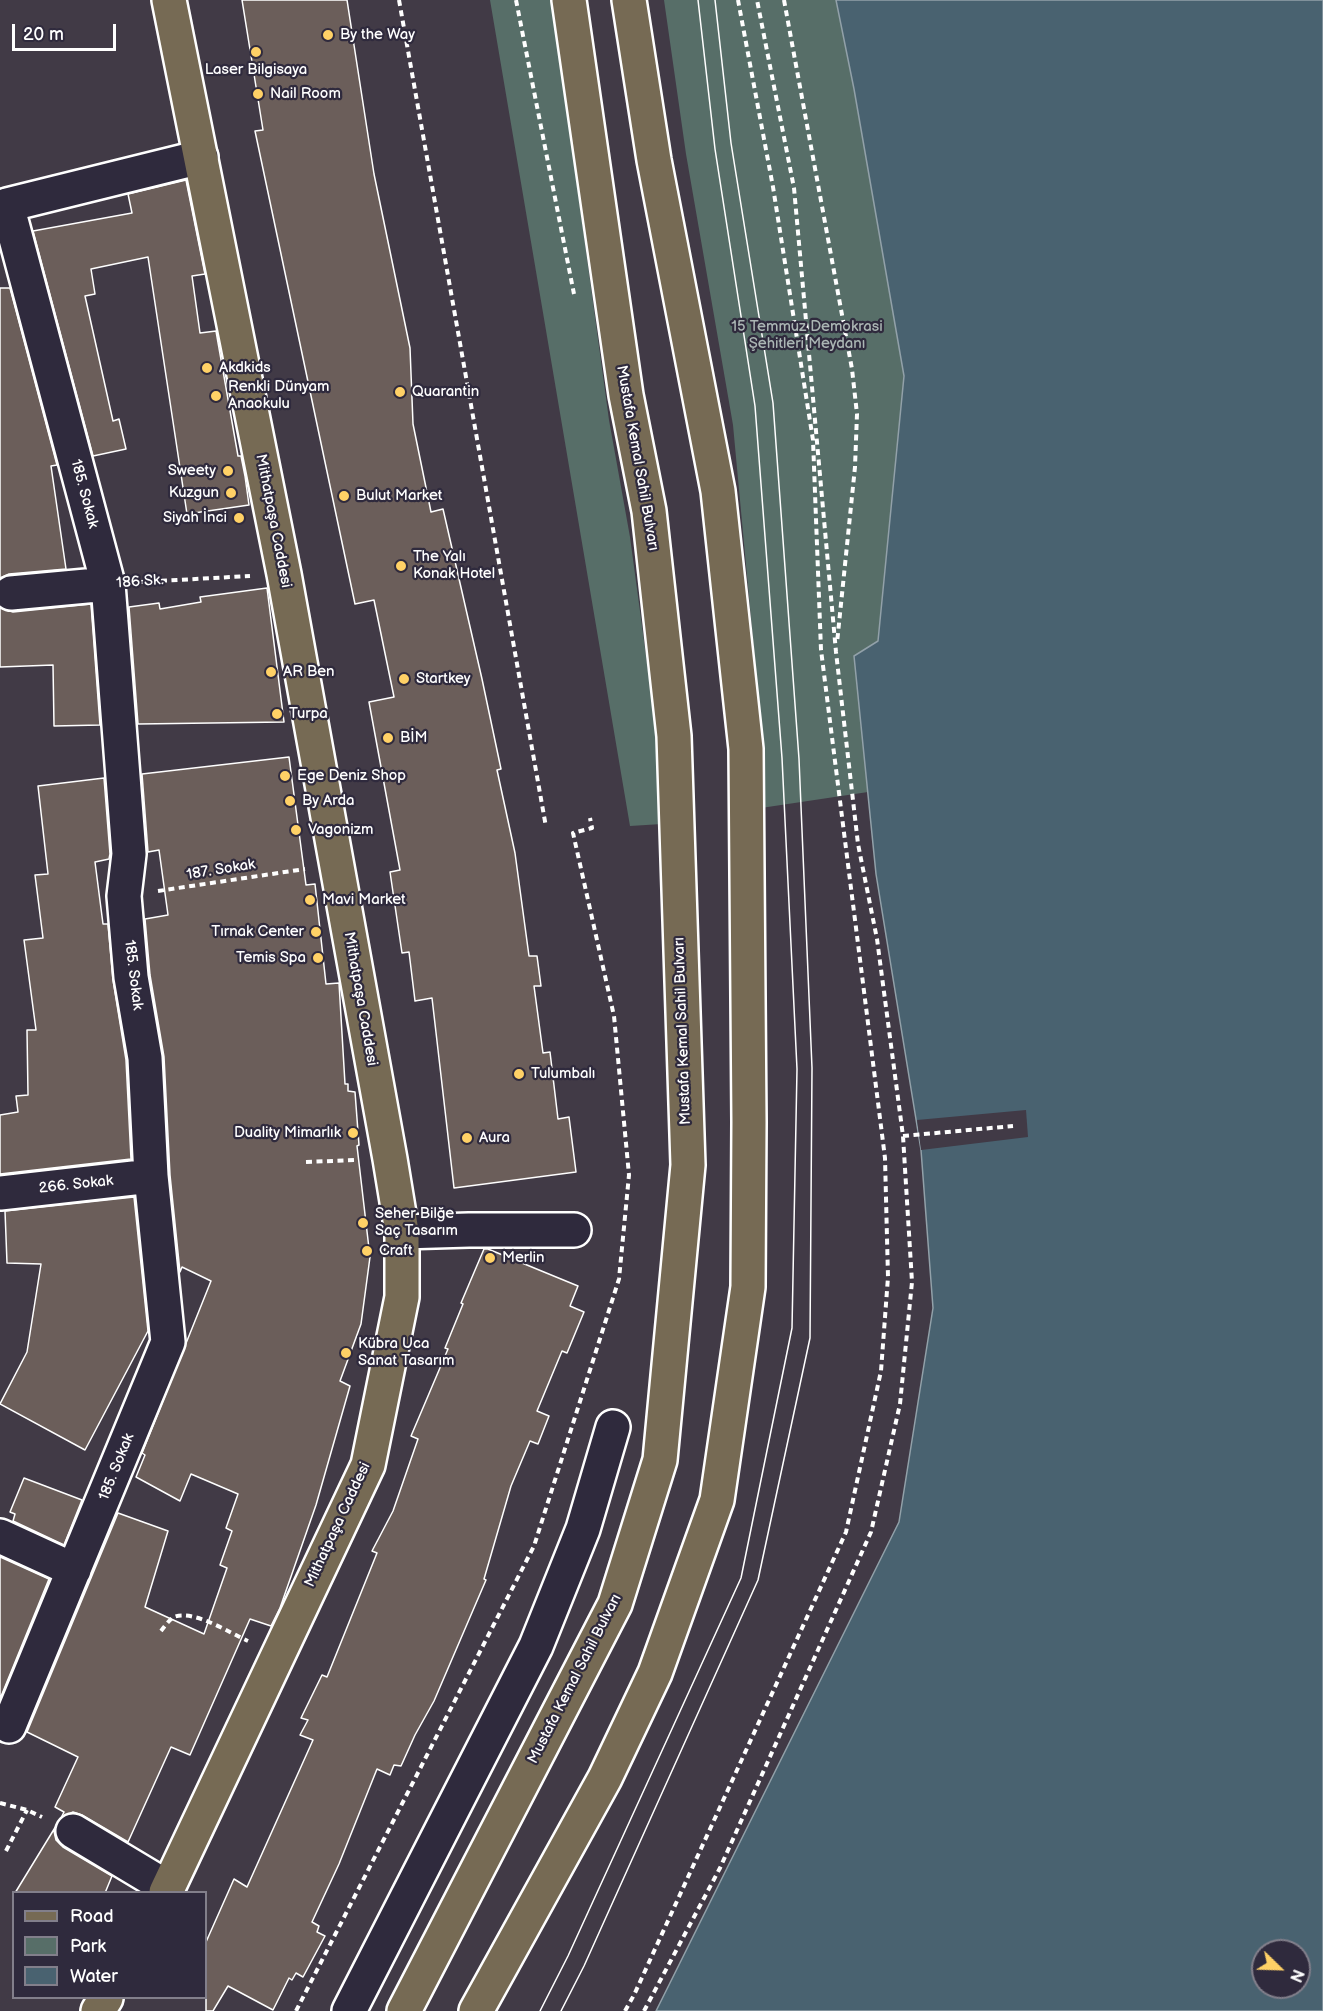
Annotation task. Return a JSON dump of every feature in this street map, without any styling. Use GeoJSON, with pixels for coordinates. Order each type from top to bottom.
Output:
{"type":"FeatureCollection","features":[{"type":"Feature","properties":{"kind":"main road","name":"Mithatpaşa Caddesi"},"geometry":{"type":"LineString","coordinates":[[167,1890],[368,1465],[402,1297],[402,1232],[284,574],[169,0]]}},
{"type":"Feature","properties":{"kind":"main road","name":"Mustafa Kemal Sahil Bulvarı"},"geometry":{"type":"LineString","coordinates":[[404,2011],[615,1604],[660,1460],[688,1165],[674,736],[649,511],[626,395],[569,0]]}},
{"type":"Feature","properties":{"kind":"main road"},"geometry":{"type":"LineString","coordinates":[[476,2011],[605,1778],[655,1673],[717,1500],[748,1287],[746,749],[718,491],[654,160],[629,0]]}},
{"type":"Feature","properties":{"kind":"street","name":"185. Sokak"},"geometry":{"type":"LineString","coordinates":[[9,1726],[168,1342],[151,1176],[146,1058],[131,977],[124,896],[129,854],[108,584],[8,205],[201,158]]}},
{"type":"Feature","properties":{"kind":"street","name":"186 Sk."},"geometry":{"type":"LineString","coordinates":[[11,593],[108,584]]}},
{"type":"Feature","properties":{"kind":"street","name":"266. Sokak"},"geometry":{"type":"LineString","coordinates":[[0,1193],[151,1176]]}},
{"type":"Feature","properties":{"kind":"street"},"geometry":{"type":"LineString","coordinates":[[402,1232],[574,1230]]}},
{"type":"Feature","properties":{"kind":"street"},"geometry":{"type":"LineString","coordinates":[[349,2011],[536,1646],[583,1529],[613,1426]]}},
{"type":"Feature","properties":{"kind":"street"},"geometry":{"type":"LineString","coordinates":[[0,1536],[74,1570]]}},
{"type":"Feature","properties":{"kind":"street"},"geometry":{"type":"LineString","coordinates":[[73,1831],[167,1890]]}},
{"type":"Feature","properties":{"kind":"path"},"geometry":{"type":"LineString","coordinates":[[399,0],[546,827]]}},
{"type":"Feature","properties":{"kind":"path"},"geometry":{"type":"LineString","coordinates":[[516,0],[575,302]]}},
{"type":"Feature","properties":{"kind":"path"},"geometry":{"type":"LineString","coordinates":[[625,2011],[740,1767],[846,1532],[881,1371],[888,1276],[885,1158],[821,650],[813,440],[772,187],[738,0]]}},
{"type":"Feature","properties":{"kind":"path"},"geometry":{"type":"LineString","coordinates":[[644,2011],[720,1868],[871,1532],[900,1404],[912,1282],[903,1136],[877,939],[858,844],[836,652],[794,188],[757,0]]}},
{"type":"Feature","properties":{"kind":"path"},"geometry":{"type":"LineString","coordinates":[[784,0],[852,369],[857,414],[855,466],[836,652]]}},
{"type":"Feature","properties":{"kind":"path","name":"186 Sk."},"geometry":{"type":"LineString","coordinates":[[108,584],[257,575]]}},
{"type":"Feature","properties":{"kind":"path"},"geometry":{"type":"LineString","coordinates":[[296,2011],[534,1546],[619,1280],[629,1175],[614,1016],[573,833],[592,828],[590,818]]}},
{"type":"Feature","properties":{"kind":"path","name":"187. Sokak"},"geometry":{"type":"LineString","coordinates":[[124,896],[310,869]]}},
{"type":"Feature","properties":{"kind":"path"},"geometry":{"type":"LineString","coordinates":[[903,1136],[1013,1126]]}},
{"type":"Feature","properties":{"kind":"path"},"geometry":{"type":"LineString","coordinates":[[306,1162],[359,1160]]}},
{"type":"Feature","properties":{"kind":"path"},"geometry":{"type":"LineString","coordinates":[[161,1631],[172,1618],[185,1614],[255,1644]]}},
{"type":"Feature","properties":{"kind":"path"},"geometry":{"type":"LineString","coordinates":[[0,1803],[27,1810],[73,1831]]}},
{"type":"Feature","properties":{"kind":"path"},"geometry":{"type":"LineString","coordinates":[[6,1851],[27,1810]]}},
{"type":"Feature","properties":{"kind":"green space"},"geometry":{"type":"Polygon","coordinates":[[[490,0],[552,0],[609,420],[630,537],[659,752],[662,824],[630,826],[490,0]]]}},
{"type":"Feature","properties":{"kind":"green space","name":"15 Temmuz Demokrasi Şehitleri Meydanı"},"geometry":{"type":"Polygon","coordinates":[[[664,0],[836,0],[854,89],[904,376],[878,641],[855,656],[868,792],[761,808],[762,737],[733,425],[686,154],[664,0]]]}},
{"type":"Feature","properties":{"kind":"water"},"geometry":{"type":"Polygon","coordinates":[[[836,0],[1323,0],[1323,2011],[656,2011],[899,1522],[933,1308],[921,1150],[876,874],[854,656],[878,641],[904,376],[854,89],[836,0]]]}},
{"type":"Feature","properties":{"kind":"pier"},"geometry":{"type":"Polygon","coordinates":[[[1026,1110],[1028,1137],[921,1150],[917,1120],[1026,1110]]]}},
{"type":"Feature","properties":{"kind":"building"},"geometry":{"type":"Polygon","coordinates":[[[242,0],[347,0],[374,174],[410,348],[413,424],[431,512],[443,509],[482,679],[501,769],[497,770],[515,853],[529,956],[537,956],[541,986],[534,986],[543,1053],[550,1052],[558,1119],[569,1117],[576,1172],[454,1188],[432,998],[415,1001],[409,952],[402,953],[390,872],[400,870],[369,702],[394,697],[374,600],[355,604],[255,131],[263,130],[242,0]]]}},
{"type":"Feature","properties":{"kind":"building"},"geometry":{"type":"Polygon","coordinates":[[[186,180],[205,274],[192,276],[200,333],[216,331],[249,505],[187,514],[148,257],[91,269],[95,294],[85,296],[113,421],[119,419],[126,449],[93,456],[33,231],[132,213],[128,194],[186,180]]]}},
{"type":"Feature","properties":{"kind":"building"},"geometry":{"type":"Polygon","coordinates":[[[0,288],[10,288],[57,465],[51,466],[66,569],[9,574],[0,578],[0,288]]]}},
{"type":"Feature","properties":{"kind":"building"},"geometry":{"type":"Polygon","coordinates":[[[267,588],[284,722],[138,724],[129,607],[159,603],[160,609],[201,602],[200,597],[267,588]]]}},
{"type":"Feature","properties":{"kind":"building"},"geometry":{"type":"Polygon","coordinates":[[[91,604],[100,725],[54,726],[53,665],[0,667],[0,608],[13,612],[91,604]]]}},
{"type":"Feature","properties":{"kind":"building"},"geometry":{"type":"Polygon","coordinates":[[[289,757],[306,885],[315,884],[326,984],[339,983],[345,1084],[348,1084],[348,1091],[355,1092],[359,1145],[357,1146],[370,1257],[361,1324],[340,1381],[350,1386],[316,1505],[280,1608],[271,1626],[250,1619],[190,1755],[171,1747],[128,1842],[82,1815],[73,1812],[61,1818],[64,1812],[55,1807],[78,1757],[27,1732],[118,1513],[168,1531],[145,1607],[204,1634],[227,1568],[220,1565],[232,1531],[226,1528],[238,1494],[191,1474],[180,1501],[136,1477],[145,1455],[142,1453],[211,1281],[182,1267],[180,1272],[170,1175],[164,1057],[150,975],[145,919],[168,915],[159,850],[148,852],[142,774],[289,757]]]}},
{"type":"Feature","properties":{"kind":"building"},"geometry":{"type":"Polygon","coordinates":[[[104,778],[110,854],[109,859],[95,862],[103,924],[108,924],[113,980],[126,1060],[131,1159],[0,1174],[0,1115],[18,1112],[16,1096],[28,1095],[27,1030],[36,1030],[24,940],[43,938],[35,875],[48,874],[38,786],[104,778]]]}},
{"type":"Feature","properties":{"kind":"building"},"geometry":{"type":"Polygon","coordinates":[[[134,1197],[148,1331],[85,1450],[0,1404],[27,1352],[41,1264],[7,1263],[5,1211],[134,1197]]]}},
{"type":"Feature","properties":{"kind":"building"},"geometry":{"type":"Polygon","coordinates":[[[484,1249],[488,1249],[578,1286],[570,1306],[584,1312],[567,1353],[562,1351],[537,1411],[549,1416],[538,1444],[530,1441],[511,1486],[484,1579],[486,1580],[434,1701],[401,1766],[394,1765],[390,1775],[377,1769],[339,1864],[312,1922],[319,1926],[317,1932],[325,1936],[303,1977],[296,1973],[292,1980],[289,1978],[273,2010],[228,1986],[213,2011],[206,2011],[207,1940],[234,1879],[247,1887],[313,1740],[300,1735],[308,1720],[301,1718],[322,1675],[327,1677],[377,1553],[372,1551],[393,1511],[418,1439],[411,1436],[448,1349],[445,1348],[463,1304],[461,1303],[484,1249]]]}},
{"type":"Feature","properties":{"kind":"building"},"geometry":{"type":"Polygon","coordinates":[[[24,1478],[82,1500],[64,1545],[13,1521],[15,1514],[10,1512],[24,1478]]]}},
{"type":"Feature","properties":{"kind":"building"},"geometry":{"type":"Polygon","coordinates":[[[0,1557],[49,1579],[0,1699],[0,1557]]]}},
{"type":"Feature","properties":{"kind":"building"},"geometry":{"type":"Polygon","coordinates":[[[56,1826],[54,1831],[56,1840],[63,1847],[112,1876],[106,1891],[16,1891],[56,1826]]]}},
{"type":"Feature","properties":{"kind":"tram line"},"geometry":{"type":"LineString","coordinates":[[540,2011],[568,1956],[741,1578],[792,1328],[797,1069],[782,758],[755,406],[715,149],[698,0]]}},
{"type":"Feature","properties":{"kind":"tram line"},"geometry":{"type":"LineString","coordinates":[[561,2011],[584,1966],[758,1580],[810,1338],[812,1068],[799,759],[773,403],[731,143],[715,0]]}},
{"type":"Feature","properties":{"kind":"place","name":"By the Way"},"geometry":{"type":"Point","coordinates":[328,35]}},
{"type":"Feature","properties":{"kind":"place","name":"Laser Bilgisaya"},"geometry":{"type":"Point","coordinates":[256,52]}},
{"type":"Feature","properties":{"kind":"place","name":"Nail Room"},"geometry":{"type":"Point","coordinates":[258,94]}},
{"type":"Feature","properties":{"kind":"place","name":"Akdkids"},"geometry":{"type":"Point","coordinates":[207,368]}},
{"type":"Feature","properties":{"kind":"place","name":"Quarantin"},"geometry":{"type":"Point","coordinates":[400,392]}},
{"type":"Feature","properties":{"kind":"place","name":"Renkli Dünyam Anaokulu"},"geometry":{"type":"Point","coordinates":[216,396]}},
{"type":"Feature","properties":{"kind":"place","name":"Sweety"},"geometry":{"type":"Point","coordinates":[228,471]}},
{"type":"Feature","properties":{"kind":"place","name":"Kuzgun"},"geometry":{"type":"Point","coordinates":[231,493]}},
{"type":"Feature","properties":{"kind":"place","name":"Bulut Market"},"geometry":{"type":"Point","coordinates":[344,496]}},
{"type":"Feature","properties":{"kind":"place","name":"Siyah İnci"},"geometry":{"type":"Point","coordinates":[239,518]}},
{"type":"Feature","properties":{"kind":"place","name":"The Yalı Konak Hotel"},"geometry":{"type":"Point","coordinates":[401,566]}},
{"type":"Feature","properties":{"kind":"place","name":"AR Ben"},"geometry":{"type":"Point","coordinates":[271,672]}},
{"type":"Feature","properties":{"kind":"place","name":"Startkey"},"geometry":{"type":"Point","coordinates":[404,679]}},
{"type":"Feature","properties":{"kind":"place","name":"Turpa"},"geometry":{"type":"Point","coordinates":[277,714]}},
{"type":"Feature","properties":{"kind":"place","name":"BİM"},"geometry":{"type":"Point","coordinates":[388,738]}},
{"type":"Feature","properties":{"kind":"place","name":"Ege Deniz Shop"},"geometry":{"type":"Point","coordinates":[285,776]}},
{"type":"Feature","properties":{"kind":"place","name":"By Arda"},"geometry":{"type":"Point","coordinates":[290,801]}},
{"type":"Feature","properties":{"kind":"place","name":"Vagonizm"},"geometry":{"type":"Point","coordinates":[296,830]}},
{"type":"Feature","properties":{"kind":"place","name":"Mavi Market"},"geometry":{"type":"Point","coordinates":[310,900]}},
{"type":"Feature","properties":{"kind":"place","name":"Tırnak Center"},"geometry":{"type":"Point","coordinates":[316,932]}},
{"type":"Feature","properties":{"kind":"place","name":"Temis Spa"},"geometry":{"type":"Point","coordinates":[318,958]}},
{"type":"Feature","properties":{"kind":"place","name":"Tulumbalı"},"geometry":{"type":"Point","coordinates":[519,1074]}},
{"type":"Feature","properties":{"kind":"place","name":"Duality Mimarlık"},"geometry":{"type":"Point","coordinates":[353,1133]}},
{"type":"Feature","properties":{"kind":"place","name":"Aura"},"geometry":{"type":"Point","coordinates":[467,1138]}},
{"type":"Feature","properties":{"kind":"place","name":"Seher Bilğe Saç Tasarım"},"geometry":{"type":"Point","coordinates":[363,1223]}},
{"type":"Feature","properties":{"kind":"place","name":"Craft"},"geometry":{"type":"Point","coordinates":[367,1251]}},
{"type":"Feature","properties":{"kind":"place","name":"Merlin"},"geometry":{"type":"Point","coordinates":[490,1258]}},
{"type":"Feature","properties":{"kind":"place","name":"Kübra Uca Sanat Tasarım"},"geometry":{"type":"Point","coordinates":[346,1353]}}]}
